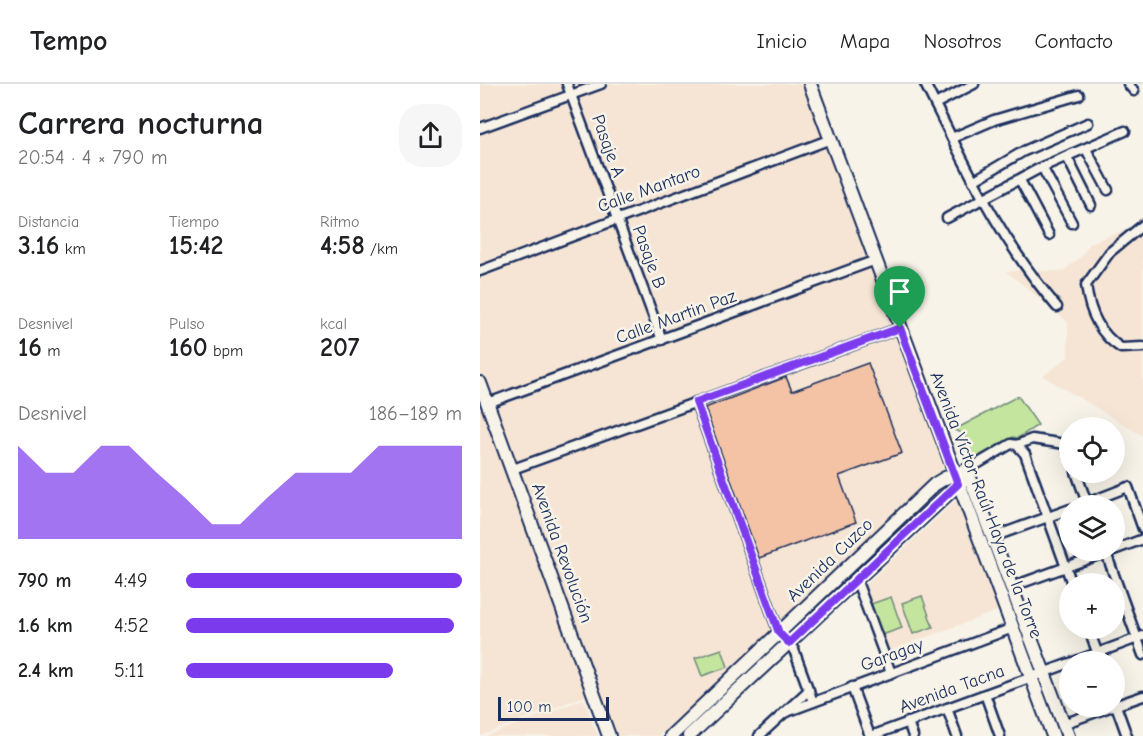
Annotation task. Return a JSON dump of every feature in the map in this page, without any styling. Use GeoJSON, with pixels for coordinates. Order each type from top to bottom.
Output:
{"type":"FeatureCollection","features":[{"type":"Feature","properties":{"kind":"street","name":"Pasaje A"},"geometry":{"type":"LineString","coordinates":[[567,84],[618,219]]}},
{"type":"Feature","properties":{"kind":"street"},"geometry":{"type":"LineString","coordinates":[[480,128],[601,84]]}},
{"type":"Feature","properties":{"kind":"street","name":"Avenida Víctor Raúl Haya de la Torre"},"geometry":{"type":"LineString","coordinates":[[810,84],[1053,736]]}},
{"type":"Feature","properties":{"kind":"street"},"geometry":{"type":"LineString","coordinates":[[925,84],[982,199],[1026,270],[1057,307]]}},
{"type":"Feature","properties":{"kind":"street"},"geometry":{"type":"LineString","coordinates":[[934,104],[974,84]]}},
{"type":"Feature","properties":{"kind":"street"},"geometry":{"type":"LineString","coordinates":[[952,138],[994,120],[1079,95]]}},
{"type":"Feature","properties":{"kind":"street"},"geometry":{"type":"LineString","coordinates":[[973,181],[1024,151],[1088,123]]}},
{"type":"Feature","properties":{"kind":"street"},"geometry":{"type":"LineString","coordinates":[[947,218],[1042,167],[1125,131]]}},
{"type":"Feature","properties":{"kind":"street","name":"Calle Mantaro"},"geometry":{"type":"LineString","coordinates":[[480,271],[831,139]]}},
{"type":"Feature","properties":{"kind":"street"},"geometry":{"type":"LineString","coordinates":[[1086,148],[1108,190]]}},
{"type":"Feature","properties":{"kind":"street"},"geometry":{"type":"LineString","coordinates":[[1066,157],[1091,205]]}},
{"type":"Feature","properties":{"kind":"street"},"geometry":{"type":"LineString","coordinates":[[1042,167],[1072,222]]}},
{"type":"Feature","properties":{"kind":"street"},"geometry":{"type":"LineString","coordinates":[[1020,180],[1049,235]]}},
{"type":"Feature","properties":{"kind":"street","name":"Pasaje B"},"geometry":{"type":"LineString","coordinates":[[618,219],[662,340]]}},
{"type":"Feature","properties":{"kind":"street"},"geometry":{"type":"LineString","coordinates":[[1143,225],[1110,252],[1086,285],[1092,313],[1105,334],[1121,348],[1143,347]]}},
{"type":"Feature","properties":{"kind":"street","name":"Calle Martin Paz"},"geometry":{"type":"LineString","coordinates":[[488,403],[876,260]]}},
{"type":"Feature","properties":{"kind":"street"},"geometry":{"type":"LineString","coordinates":[[513,469],[900,328]]}},
{"type":"Feature","properties":{"kind":"street","name":"Avenida Revolución"},"geometry":{"type":"LineString","coordinates":[[480,383],[609,736]]}},
{"type":"Feature","properties":{"kind":"street"},"geometry":{"type":"LineString","coordinates":[[696,402],[779,633],[789,643],[813,702]]}},
{"type":"Feature","properties":{"kind":"street"},"geometry":{"type":"LineString","coordinates":[[968,472],[1011,444],[1017,445],[1032,439],[1059,443]]}},
{"type":"Feature","properties":{"kind":"street"},"geometry":{"type":"LineString","coordinates":[[1017,445],[1025,454],[1067,573]]}},
{"type":"Feature","properties":{"kind":"street","name":"Avenida Víctor Raúl Haya de la Torre"},"geometry":{"type":"LineString","coordinates":[[968,472],[1065,730]]}},
{"type":"Feature","properties":{"kind":"street","name":"Avenida Cuzco"},"geometry":{"type":"LineString","coordinates":[[689,736],[856,579],[956,480],[968,472]]}},
{"type":"Feature","properties":{"kind":"street","name":"Avenida Cuzco"},"geometry":{"type":"LineString","coordinates":[[671,736],[935,484],[956,480]]}},
{"type":"Feature","properties":{"kind":"street"},"geometry":{"type":"LineString","coordinates":[[1108,495],[1128,487],[1143,529]]}},
{"type":"Feature","properties":{"kind":"street"},"geometry":{"type":"LineString","coordinates":[[993,537],[1059,513]]}},
{"type":"Feature","properties":{"kind":"street"},"geometry":{"type":"LineString","coordinates":[[1125,546],[1143,539]]}},
{"type":"Feature","properties":{"kind":"street"},"geometry":{"type":"LineString","coordinates":[[1011,587],[1082,561]]}},
{"type":"Feature","properties":{"kind":"street"},"geometry":{"type":"LineString","coordinates":[[1113,561],[1140,637],[1143,655]]}},
{"type":"Feature","properties":{"kind":"street"},"geometry":{"type":"LineString","coordinates":[[856,579],[891,673]]}},
{"type":"Feature","properties":{"kind":"street","name":"Garagay"},"geometry":{"type":"LineString","coordinates":[[784,713],[1012,628]]}},
{"type":"Feature","properties":{"kind":"street","name":"Avenida Tacna"},"geometry":{"type":"LineString","coordinates":[[1111,651],[1140,637]]}},
{"type":"Feature","properties":{"kind":"street","name":"Avenida Tacna"},"geometry":{"type":"LineString","coordinates":[[872,736],[1059,666]]}},
{"type":"Feature","properties":{"kind":"street"},"geometry":{"type":"LineString","coordinates":[[852,687],[872,736]]}},
{"type":"Feature","properties":{"kind":"street"},"geometry":{"type":"LineString","coordinates":[[759,736],[809,690]]}},
{"type":"Feature","properties":{"kind":"street"},"geometry":{"type":"LineString","coordinates":[[986,694],[1000,736]]}},
{"type":"Feature","properties":{"kind":"street"},"geometry":{"type":"LineString","coordinates":[[1125,701],[1143,696]]}},
{"type":"Feature","properties":{"kind":"street"},"geometry":{"type":"LineString","coordinates":[[947,708],[957,736]]}},
{"type":"Feature","properties":{"kind":"street"},"geometry":{"type":"LineString","coordinates":[[1065,730],[1090,717]]}},
{"type":"Feature","properties":{"kind":"street"},"geometry":{"type":"LineString","coordinates":[[1120,717],[1127,736]]}},
{"type":"Feature","properties":{"kind":"street"},"geometry":{"type":"LineString","coordinates":[[908,722],[913,736]]}},
{"type":"Feature","properties":{"kind":"shaded area"},"geometry":{"type":"Polygon","coordinates":[[[480,84],[818,84],[958,455],[659,736],[618,736],[601,690],[480,736],[480,84]]]}},
{"type":"Feature","properties":{"kind":"shaded area"},"geometry":{"type":"Polygon","coordinates":[[[1143,216],[1143,436],[1125,425],[1125,417],[1111,417],[1043,376],[1068,357],[1068,322],[1006,271],[1063,271],[1081,257],[1090,243],[1131,228],[1143,216]]]}},
{"type":"Feature","properties":{"kind":"shaded area"},"geometry":{"type":"Polygon","coordinates":[[[956,500],[999,610],[887,652],[863,587],[956,500]]]}},
{"type":"Feature","properties":{"kind":"shaded area"},"geometry":{"type":"Polygon","coordinates":[[[584,699],[598,736],[486,736],[584,699]]]}},
{"type":"Feature","properties":{"kind":"green space"},"geometry":{"type":"Polygon","coordinates":[[[1018,396],[1038,425],[1018,438],[1013,437],[972,460],[962,443],[967,435],[954,430],[1018,396]]]}},
{"type":"Feature","properties":{"kind":"green space"},"geometry":{"type":"Polygon","coordinates":[[[922,596],[933,627],[913,634],[902,603],[922,596]]]}},
{"type":"Feature","properties":{"kind":"green space"},"geometry":{"type":"Polygon","coordinates":[[[891,597],[902,628],[882,635],[871,604],[891,597]]]}},
{"type":"Feature","properties":{"kind":"green space"},"geometry":{"type":"Polygon","coordinates":[[[722,649],[728,667],[702,676],[695,658],[722,649]]]}},
{"type":"Feature","properties":{"kind":"building"},"geometry":{"type":"Polygon","coordinates":[[[868,363],[902,453],[839,476],[856,522],[759,558],[705,408],[786,377],[792,391],[868,363]]]}},
{"type":"Feature","properties":{"kind":"route"},"geometry":{"type":"LineString","coordinates":[[900,328],[958,484],[789,643],[779,633],[696,402],[900,328]]}}]}
